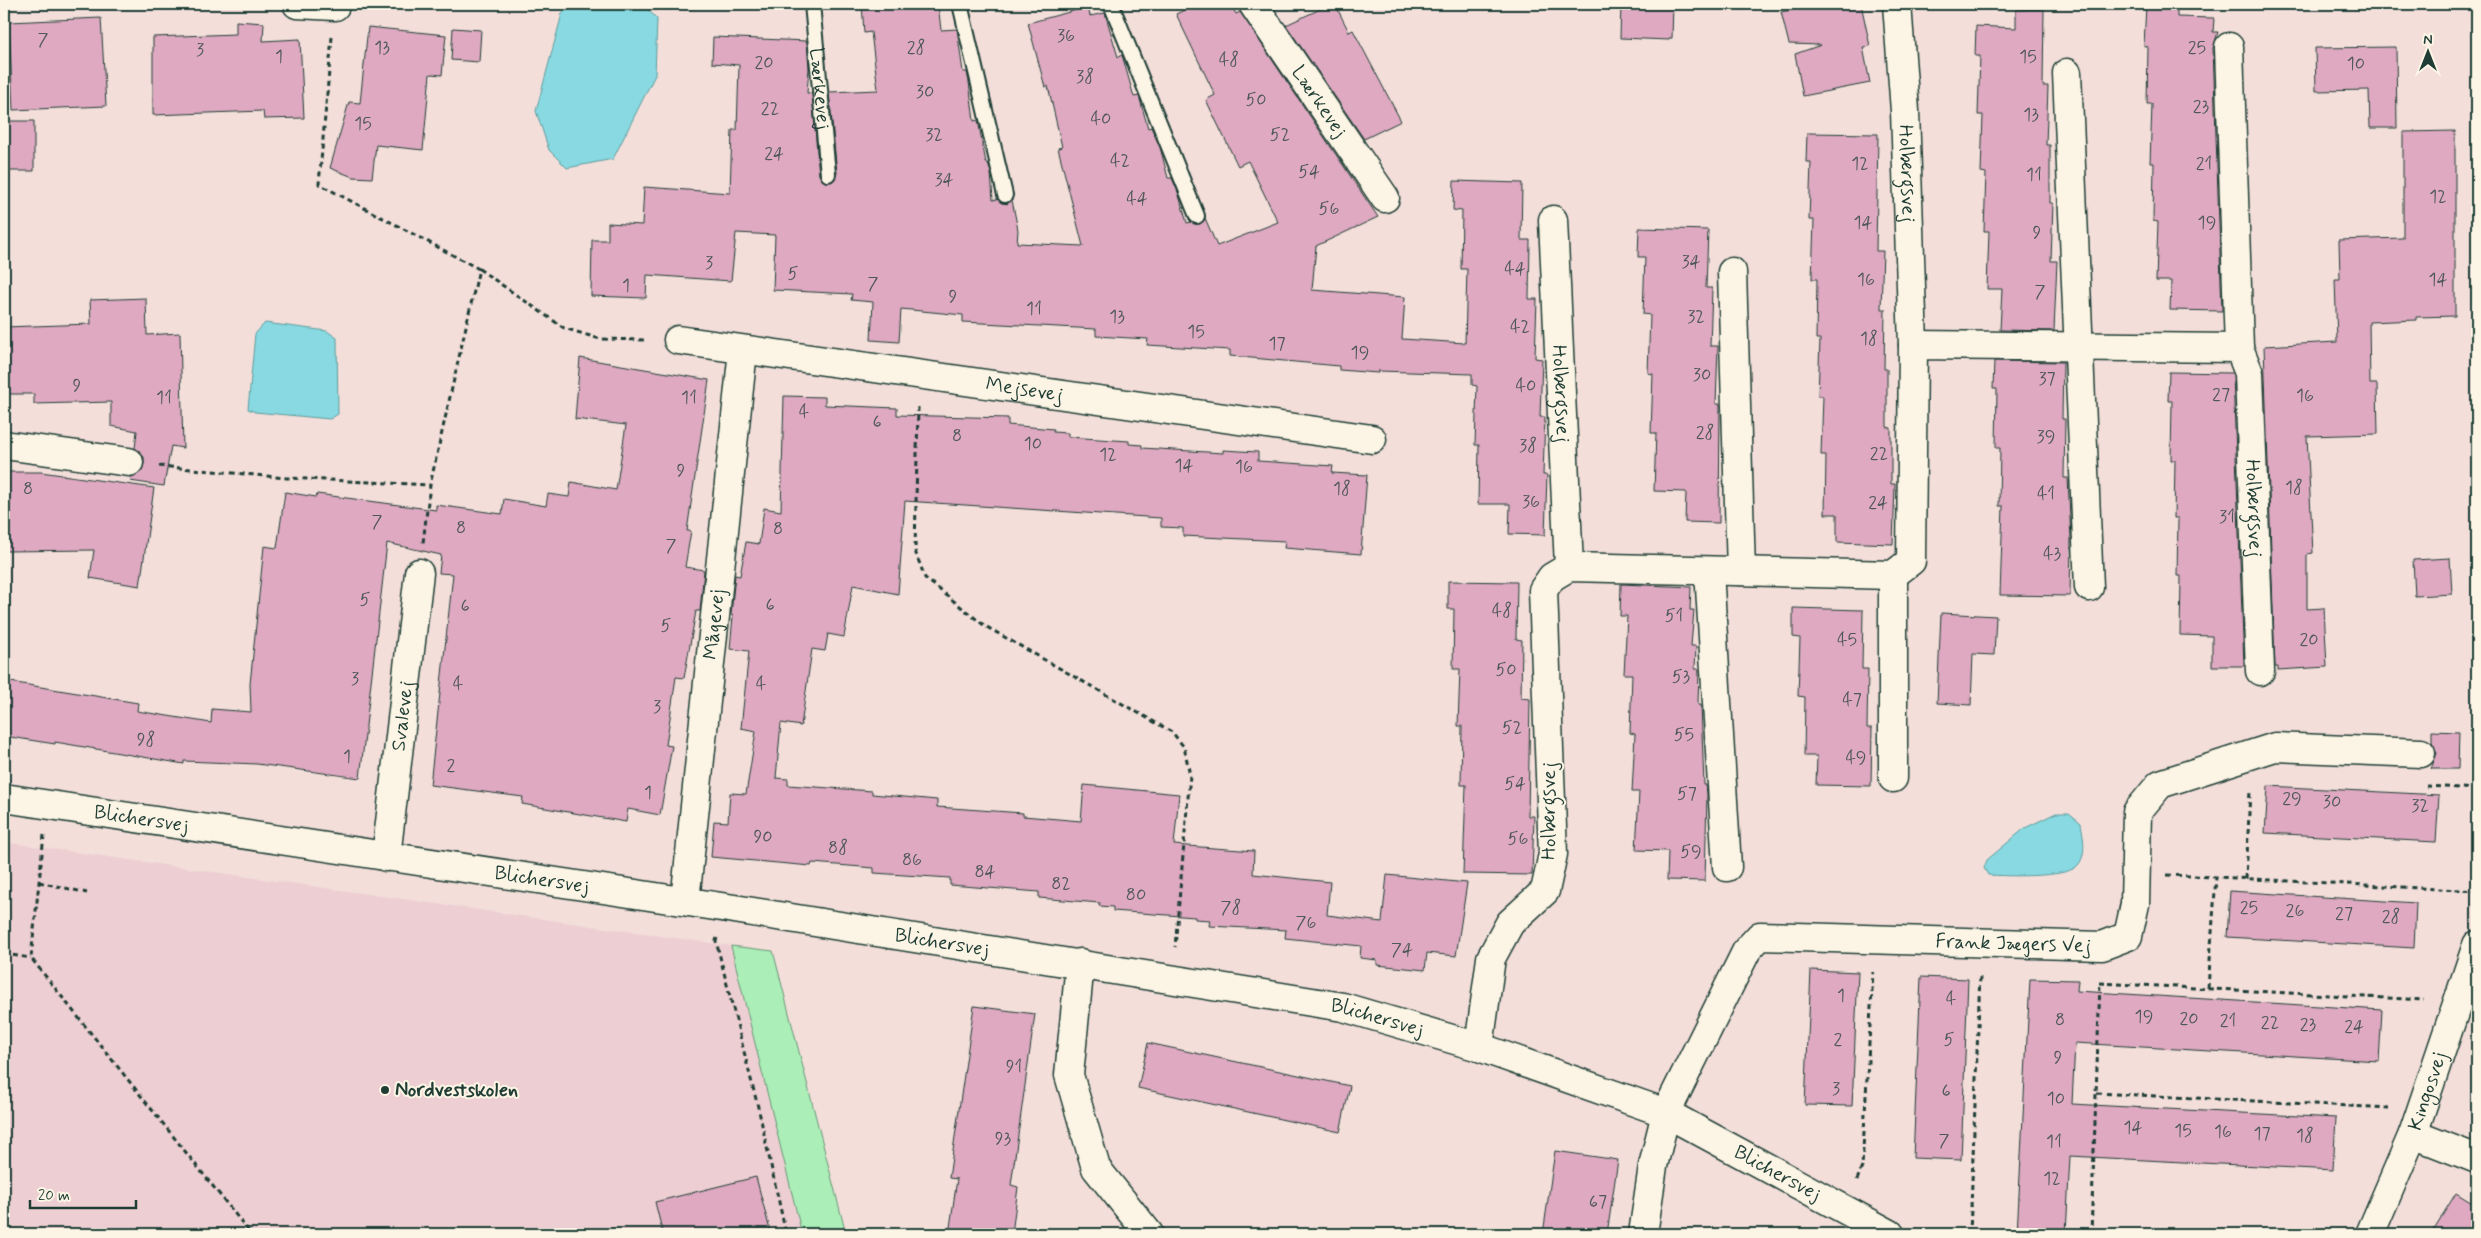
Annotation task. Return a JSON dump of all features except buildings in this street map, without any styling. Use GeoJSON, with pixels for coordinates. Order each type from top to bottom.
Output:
{"type":"FeatureCollection","features":[{"type":"Feature","properties":{"kind":"street"},"geometry":{"type":"LineString","coordinates":[[297,4],[335,5]]}},
{"type":"Feature","properties":{"kind":"street","name":"Lærkevej"},"geometry":{"type":"LineString","coordinates":[[1253,4],[1385,198]]}},
{"type":"Feature","properties":{"kind":"street","name":"Holbergsvej"},"geometry":{"type":"LineString","coordinates":[[1893,576],[1911,561],[1913,344],[1905,111],[1897,4]]}},
{"type":"Feature","properties":{"kind":"street","name":"Holbergsvej"},"geometry":{"type":"LineString","coordinates":[[2229,47],[2239,348],[2249,373],[2260,671]]}},
{"type":"Feature","properties":{"kind":"street"},"geometry":{"type":"LineString","coordinates":[[2067,73],[2088,587]]}},
{"type":"Feature","properties":{"kind":"street","name":"Holbergsvej"},"geometry":{"type":"LineString","coordinates":[[1479,1047],[1491,958],[1510,923],[1545,891],[1553,854],[1543,590],[1552,577],[1569,567],[1554,220]]}},
{"type":"Feature","properties":{"kind":"street"},"geometry":{"type":"LineString","coordinates":[[1732,272],[1742,571]]}},
{"type":"Feature","properties":{"kind":"street","name":"Mejsevej"},"geometry":{"type":"LineString","coordinates":[[678,340],[1372,439]]}},
{"type":"Feature","properties":{"kind":"street"},"geometry":{"type":"LineString","coordinates":[[1913,344],[2239,348]]}},
{"type":"Feature","properties":{"kind":"street","name":"Mågevej"},"geometry":{"type":"LineString","coordinates":[[685,901],[743,350]]}},
{"type":"Feature","properties":{"kind":"street"},"geometry":{"type":"LineString","coordinates":[[4,445],[129,462]]}},
{"type":"Feature","properties":{"kind":"street"},"geometry":{"type":"LineString","coordinates":[[1569,567],[1893,576],[1893,778]]}},
{"type":"Feature","properties":{"kind":"street"},"geometry":{"type":"LineString","coordinates":[[1709,571],[1727,867]]}},
{"type":"Feature","properties":{"kind":"street","name":"Svalevej"},"geometry":{"type":"LineString","coordinates":[[386,857],[419,572]]}},
{"type":"Feature","properties":{"kind":"street","name":"Frank Jægers Vej"},"geometry":{"type":"LineString","coordinates":[[1666,1113],[1747,950],[1760,936],[1982,944],[2102,946],[2128,936],[2135,904],[2137,812],[2160,784],[2274,747],[2421,754]]}},
{"type":"Feature","properties":{"kind":"street","name":"Blichersvej"},"geometry":{"type":"LineString","coordinates":[[4,798],[685,901],[1080,963],[1343,1007],[1479,1047],[1666,1113],[1890,1234]]}},
{"type":"Feature","properties":{"kind":"street","name":"Kingosvej"},"geometry":{"type":"LineString","coordinates":[[2370,1234],[2418,1122],[2477,944]]}},
{"type":"Feature","properties":{"kind":"street"},"geometry":{"type":"LineString","coordinates":[[1080,963],[1069,1075],[1096,1168],[1149,1234]]}},
{"type":"Feature","properties":{"kind":"street"},"geometry":{"type":"LineString","coordinates":[[1643,1234],[1653,1166],[1666,1113]]}},
{"type":"Feature","properties":{"kind":"street"},"geometry":{"type":"LineString","coordinates":[[2418,1122],[2477,1159]]}},
{"type":"Feature","properties":{"kind":"lane","name":"Lærkevej"},"geometry":{"type":"LineString","coordinates":[[812,4],[828,174]]}},
{"type":"Feature","properties":{"kind":"lane"},"geometry":{"type":"LineString","coordinates":[[960,4],[1005,195]]}},
{"type":"Feature","properties":{"kind":"lane"},"geometry":{"type":"LineString","coordinates":[[1111,4],[1197,216]]}},
{"type":"Feature","properties":{"kind":"path"},"geometry":{"type":"LineString","coordinates":[[335,5],[319,184],[479,269],[564,328],[600,339],[678,340]]}},
{"type":"Feature","properties":{"kind":"path"},"geometry":{"type":"LineString","coordinates":[[419,572],[430,485],[479,269]]}},
{"type":"Feature","properties":{"kind":"path"},"geometry":{"type":"LineString","coordinates":[[919,374],[915,551],[925,578],[986,626],[1172,732],[1184,747],[1190,775],[1172,978]]}},
{"type":"Feature","properties":{"kind":"path"},"geometry":{"type":"LineString","coordinates":[[129,462],[187,471],[278,478],[430,485]]}},
{"type":"Feature","properties":{"kind":"path"},"geometry":{"type":"LineString","coordinates":[[2246,879],[2251,786]]}},
{"type":"Feature","properties":{"kind":"path"},"geometry":{"type":"LineString","coordinates":[[2418,786],[2477,789]]}},
{"type":"Feature","properties":{"kind":"path"},"geometry":{"type":"LineString","coordinates":[[31,958],[47,805]]}},
{"type":"Feature","properties":{"kind":"path"},"geometry":{"type":"LineString","coordinates":[[2136,873],[2477,891]]}},
{"type":"Feature","properties":{"kind":"path"},"geometry":{"type":"LineString","coordinates":[[2208,988],[2216,877]]}},
{"type":"Feature","properties":{"kind":"path"},"geometry":{"type":"LineString","coordinates":[[39,882],[87,893]]}},
{"type":"Feature","properties":{"kind":"path"},"geometry":{"type":"LineString","coordinates":[[728,908],[716,941],[786,1234]]}},
{"type":"Feature","properties":{"kind":"path"},"geometry":{"type":"LineString","coordinates":[[1844,1208],[1862,1167],[1875,940]]}},
{"type":"Feature","properties":{"kind":"path"},"geometry":{"type":"LineString","coordinates":[[1970,1234],[1982,944]]}},
{"type":"Feature","properties":{"kind":"path"},"geometry":{"type":"LineString","coordinates":[[2091,1234],[2102,946]]}},
{"type":"Feature","properties":{"kind":"path"},"geometry":{"type":"LineString","coordinates":[[4,997],[5,954],[31,958],[251,1234]]}},
{"type":"Feature","properties":{"kind":"path"},"geometry":{"type":"LineString","coordinates":[[2100,983],[2458,1002]]}},
{"type":"Feature","properties":{"kind":"path"},"geometry":{"type":"LineString","coordinates":[[2097,1093],[2418,1122]]}},
{"type":"Feature","properties":{"kind":"shaded area","name":"Nordvestskolen"},"geometry":{"type":"Polygon","coordinates":[[[4,842],[731,946],[802,1234],[4,1234],[4,842]]]}},
{"type":"Feature","properties":{"kind":"green space"},"geometry":{"type":"Polygon","coordinates":[[[731,946],[773,951],[846,1234],[802,1234],[731,946]]]}},
{"type":"Feature","properties":{"kind":"water"},"geometry":{"type":"Polygon","coordinates":[[[568,4],[643,4],[657,19],[655,75],[613,159],[567,168],[549,150],[536,111],[562,14],[568,4]]]}},
{"type":"Feature","properties":{"kind":"water"},"geometry":{"type":"Polygon","coordinates":[[[265,323],[327,331],[337,338],[338,414],[330,419],[255,412],[248,409],[255,334],[265,323]]]}},
{"type":"Feature","properties":{"kind":"water"},"geometry":{"type":"Polygon","coordinates":[[[2056,813],[2069,813],[2081,823],[2083,852],[2080,863],[2076,867],[2069,871],[2047,875],[1988,875],[1984,868],[1987,860],[2025,828],[2056,813]]]}},
{"type":"Feature","properties":{"kind":"place","name":"Nordvestskolen"},"geometry":{"type":"Point","coordinates":[385,1090]}}]}
